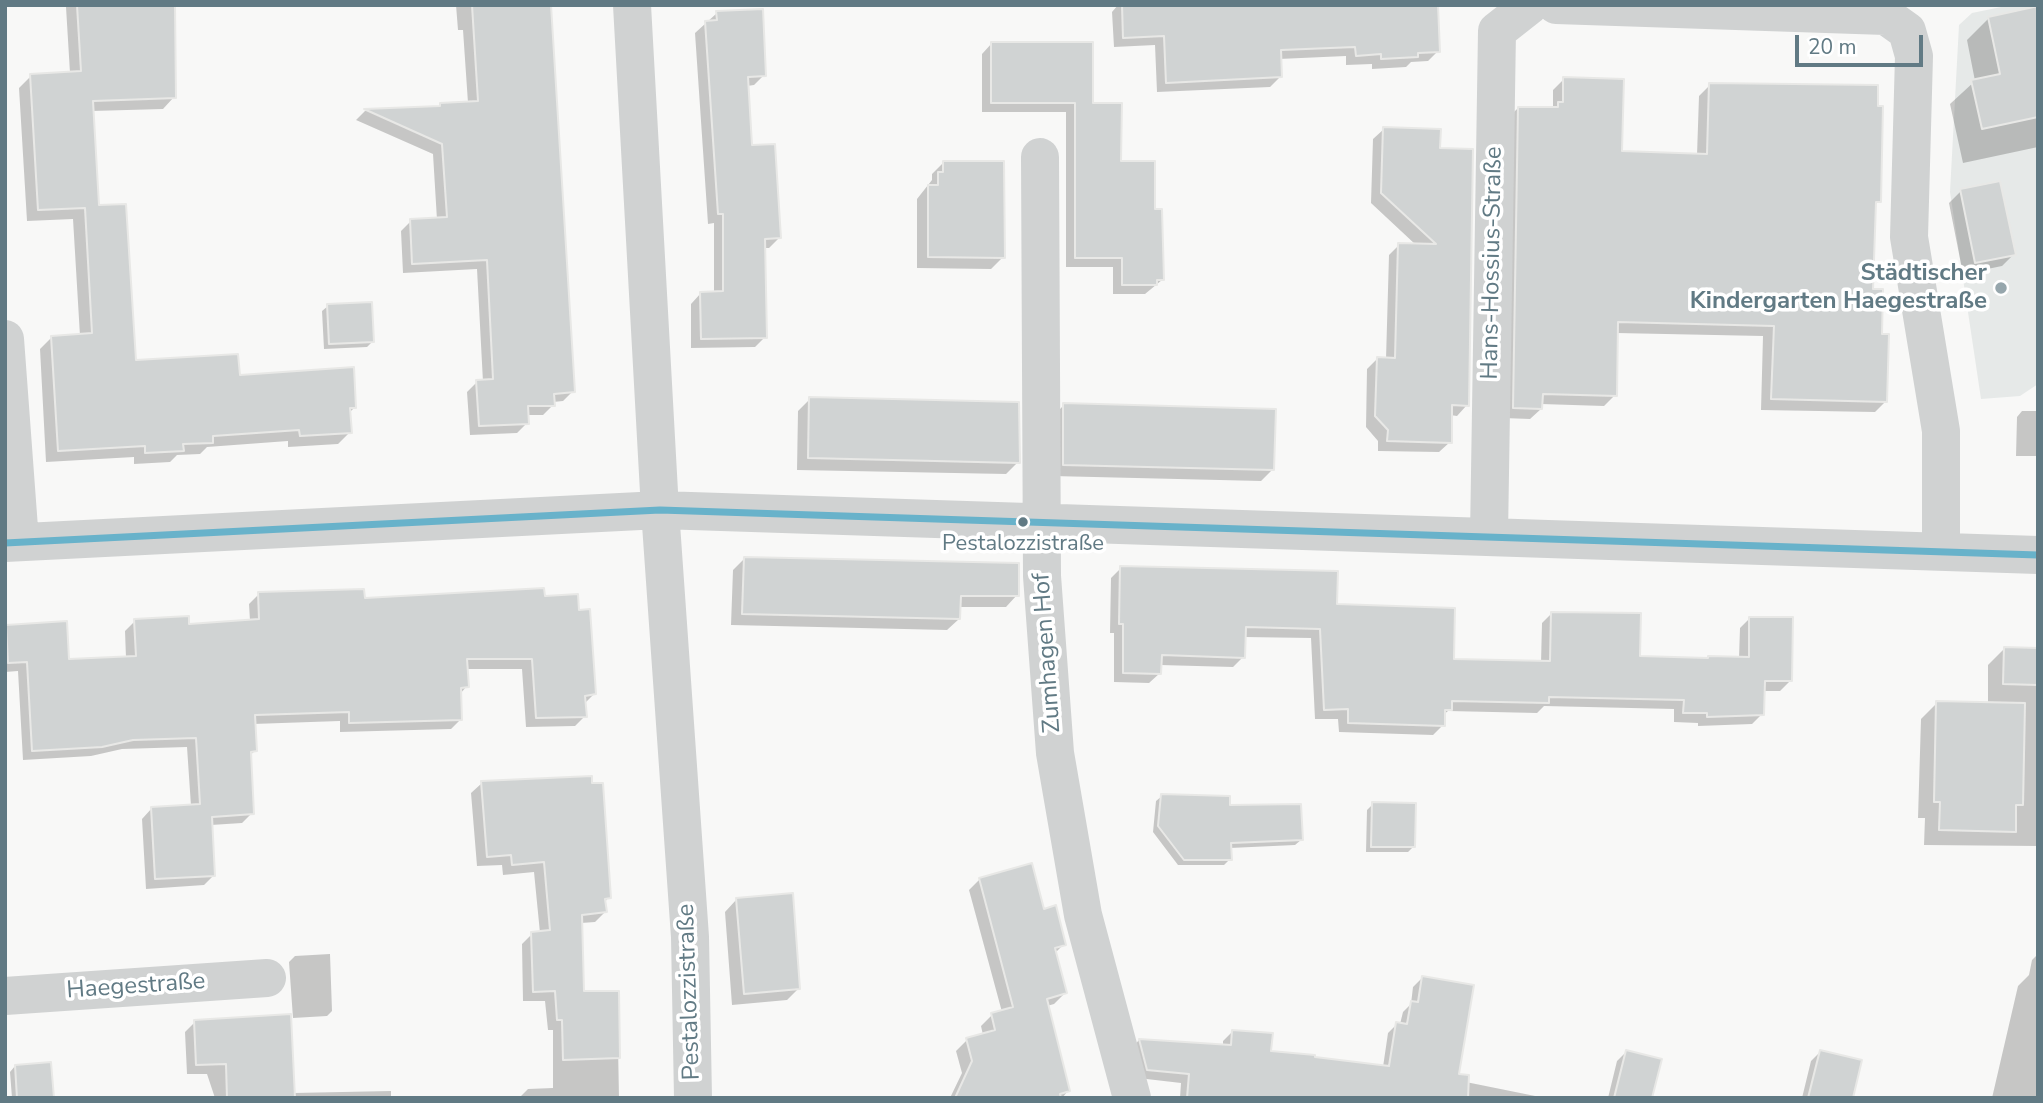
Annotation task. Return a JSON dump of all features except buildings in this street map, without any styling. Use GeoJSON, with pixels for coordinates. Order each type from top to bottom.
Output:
{"type":"FeatureCollection","features":[{"type":"Feature","properties":{"kind":"street","name":"Pestalozzistraße"},"geometry":{"type":"LineString","coordinates":[[632,5],[660,510],[690,937],[693,1098]]}},
{"type":"Feature","properties":{"kind":"street","name":"Hans-Hossius-Straße"},"geometry":{"type":"LineString","coordinates":[[1489,536],[1497,31],[1530,5]]}},
{"type":"Feature","properties":{"kind":"street"},"geometry":{"type":"LineString","coordinates":[[1556,5],[1886,16],[1907,31],[1914,56],[1909,237],[1941,431],[1941,551]]}},
{"type":"Feature","properties":{"kind":"street","name":"Zumhagen Hof"},"geometry":{"type":"LineString","coordinates":[[1040,157],[1042,576],[1055,753],[1083,915],[1132,1098]]}},
{"type":"Feature","properties":{"kind":"street"},"geometry":{"type":"LineString","coordinates":[[5,339],[13,543],[660,510],[2038,555]]}},
{"type":"Feature","properties":{"kind":"street","name":"Haegestraße"},"geometry":{"type":"LineString","coordinates":[[5,996],[267,978]]}},
{"type":"Feature","properties":{"kind":"shaded area","name":"Städtischer Kindergarten Haegestraße"},"geometry":{"type":"Polygon","coordinates":[[[2011,5],[2038,5],[2038,384],[2020,396],[1981,399],[1950,192],[1959,25],[1972,13],[2011,5]]]}},
{"type":"Feature","properties":{"kind":"transit line"},"geometry":{"type":"LineString","coordinates":[[5,543],[660,510],[2038,555]]}},
{"type":"Feature","properties":{"kind":"place","name":"Städtischer Kindergarten Haegestraße"},"geometry":{"type":"Point","coordinates":[2001,288]}},
{"type":"Feature","properties":{"kind":"place","name":"Pestalozzistraße"},"geometry":{"type":"Point","coordinates":[1023,522]}}]}
